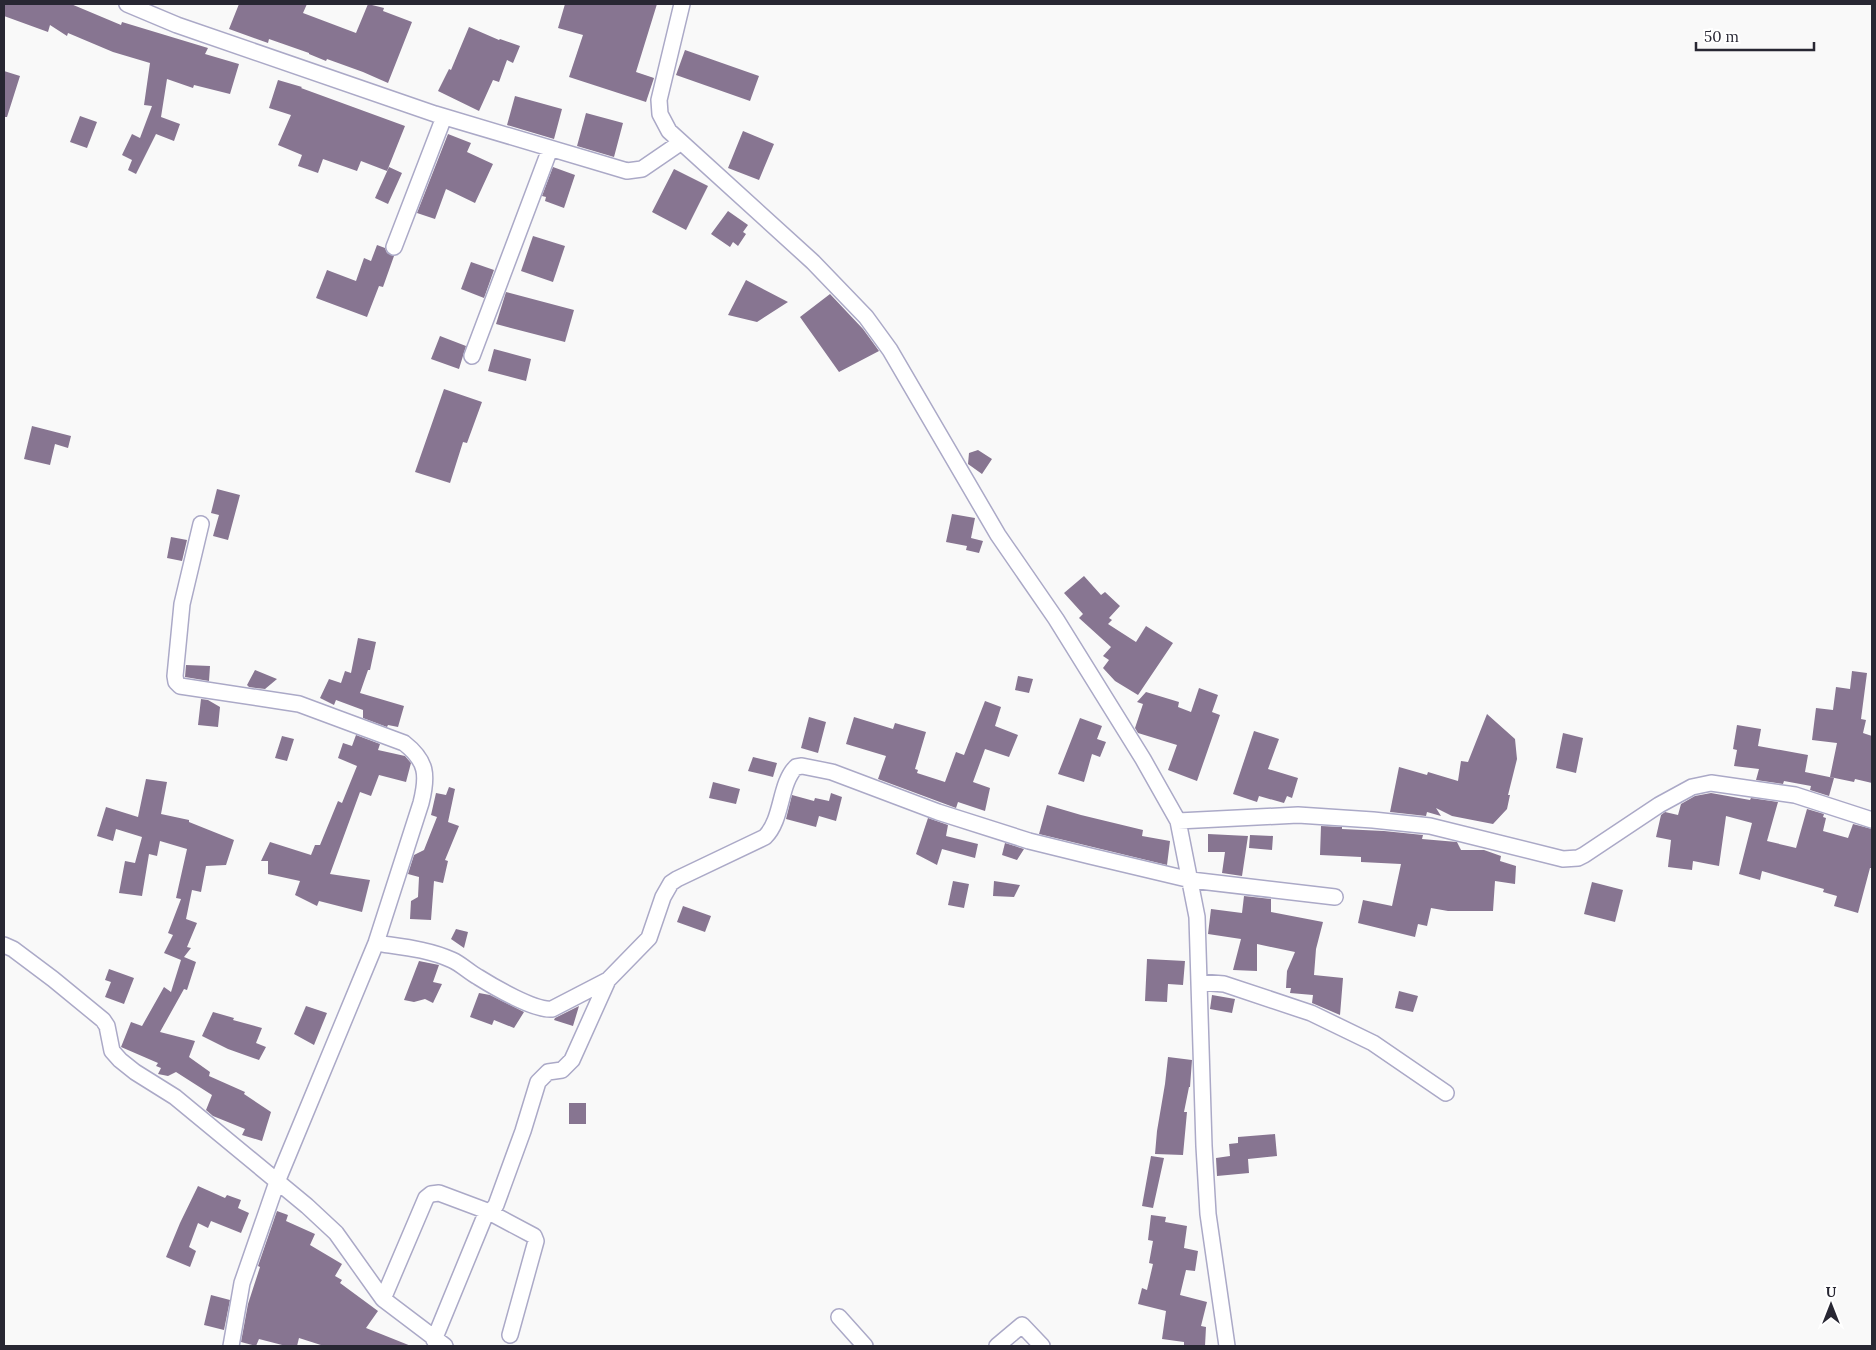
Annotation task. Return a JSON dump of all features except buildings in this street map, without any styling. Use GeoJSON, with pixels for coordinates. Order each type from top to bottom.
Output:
{"type":"FeatureCollection","features":[{"type":"Feature","properties":{"kind":"street"},"geometry":{"type":"LineString","coordinates":[[127,4],[187,28],[444,117],[627,171],[642,169],[680,143]]}},
{"type":"Feature","properties":{"kind":"street"},"geometry":{"type":"LineString","coordinates":[[682,4],[659,100],[660,114],[669,131],[813,262],[866,317],[890,350],[998,535],[1056,619],[1178,821],[1197,917],[1208,1214],[1227,1346]]}},
{"type":"Feature","properties":{"kind":"street"},"geometry":{"type":"LineString","coordinates":[[394,247],[444,117]]}},
{"type":"Feature","properties":{"kind":"street"},"geometry":{"type":"LineString","coordinates":[[472,356],[550,149]]}},
{"type":"Feature","properties":{"kind":"street"},"geometry":{"type":"LineString","coordinates":[[201,524],[182,604],[176,682],[180,686],[299,704],[404,743],[416,752],[423,765],[425,776],[423,796],[376,943],[277,1182],[242,1283],[232,1346]]}},
{"type":"Feature","properties":{"kind":"street"},"geometry":{"type":"LineString","coordinates":[[376,943],[432,952],[454,961],[478,977],[531,1005],[545,1010],[552,1009],[608,980],[650,938],[663,897],[671,883],[770,833],[790,776],[796,767],[802,766],[832,772],[938,812],[1029,841],[1191,880],[1335,897]]}},
{"type":"Feature","properties":{"kind":"street"},"geometry":{"type":"LineString","coordinates":[[1178,821],[1298,815],[1373,820],[1430,826],[1563,859],[1571,859],[1584,855],[1659,805],[1692,787],[1703,784],[1795,796],[1872,820]]}},
{"type":"Feature","properties":{"kind":"street"},"geometry":{"type":"LineString","coordinates":[[4,945],[13,949],[45,973],[103,1020],[107,1026],[112,1051],[120,1060],[135,1072],[175,1097],[307,1206],[336,1233],[383,1299],[440,1343],[487,1211]]}},
{"type":"Feature","properties":{"kind":"street"},"geometry":{"type":"LineString","coordinates":[[487,1211],[492,1210],[496,1205],[523,1131],[538,1082],[548,1072],[562,1070],[572,1060],[608,980]]}},
{"type":"Feature","properties":{"kind":"street"},"geometry":{"type":"LineString","coordinates":[[1199,982],[1224,984],[1311,1013],[1373,1043],[1446,1093]]}},
{"type":"Feature","properties":{"kind":"street"},"geometry":{"type":"LineString","coordinates":[[383,1299],[426,1198],[431,1194],[439,1194],[487,1211],[534,1236],[536,1241],[510,1335]]}},
{"type":"Feature","properties":{"kind":"street"},"geometry":{"type":"LineString","coordinates":[[839,1317],[865,1346]]}},
{"type":"Feature","properties":{"kind":"street"},"geometry":{"type":"LineString","coordinates":[[997,1346],[1022,1325],[1042,1346]]}}]}
